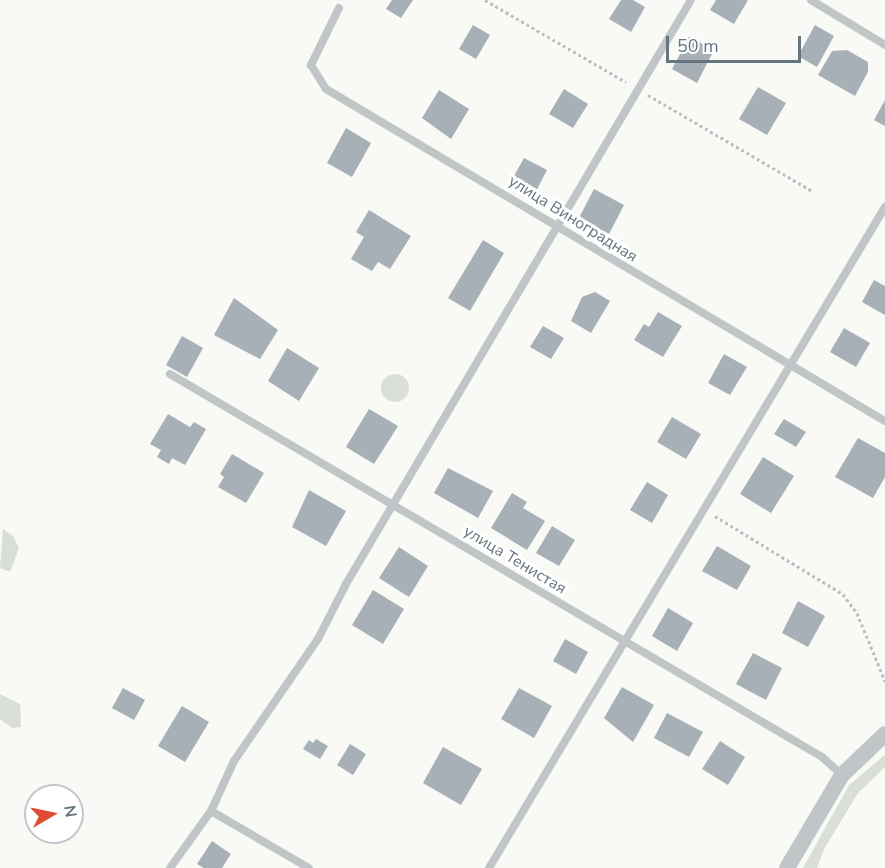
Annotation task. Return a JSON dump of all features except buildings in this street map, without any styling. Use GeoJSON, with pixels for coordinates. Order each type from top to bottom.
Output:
{"type":"FeatureCollection","features":[{"type":"Feature","properties":{"kind":"street"},"geometry":{"type":"LineString","coordinates":[[787,868],[842,776],[885,734]]}},
{"type":"Feature","properties":{"kind":"lane"},"geometry":{"type":"LineString","coordinates":[[170,868],[211,811],[234,761],[289,686],[691,0]]}},
{"type":"Feature","properties":{"kind":"lane"},"geometry":{"type":"LineString","coordinates":[[811,0],[885,45]]}},
{"type":"Feature","properties":{"kind":"lane","name":"улица Виноградная"},"geometry":{"type":"LineString","coordinates":[[339,8],[311,65],[320,83],[788,367],[885,421]]}},
{"type":"Feature","properties":{"kind":"lane"},"geometry":{"type":"LineString","coordinates":[[489,868],[885,207]]}},
{"type":"Feature","properties":{"kind":"lane","name":"улица Тенистая"},"geometry":{"type":"LineString","coordinates":[[170,374],[624,643],[822,757],[842,776]]}},
{"type":"Feature","properties":{"kind":"lane"},"geometry":{"type":"LineString","coordinates":[[211,811],[309,868]]}},
{"type":"Feature","properties":{"kind":"path"},"geometry":{"type":"LineString","coordinates":[[704,509],[843,594],[858,613],[885,681]]}},
{"type":"Feature","properties":{"kind":"shaded area"},"geometry":{"type":"Polygon","coordinates":[[[395,374],[405,378],[409,388],[405,398],[395,402],[385,398],[381,388],[385,378],[395,374]]]}},
{"type":"Feature","properties":{"kind":"shaded area"},"geometry":{"type":"Polygon","coordinates":[[[3,529],[13,536],[19,548],[10,572],[0,568],[3,529]]]}},
{"type":"Feature","properties":{"kind":"shaded area"},"geometry":{"type":"Polygon","coordinates":[[[0,694],[20,704],[21,727],[12,728],[0,719],[0,694]]]}},
{"type":"Feature","properties":{"kind":"shaded area"},"geometry":{"type":"Polygon","coordinates":[[[885,755],[885,767],[858,793],[824,849],[817,868],[803,868],[849,785],[885,755]]]}}]}
